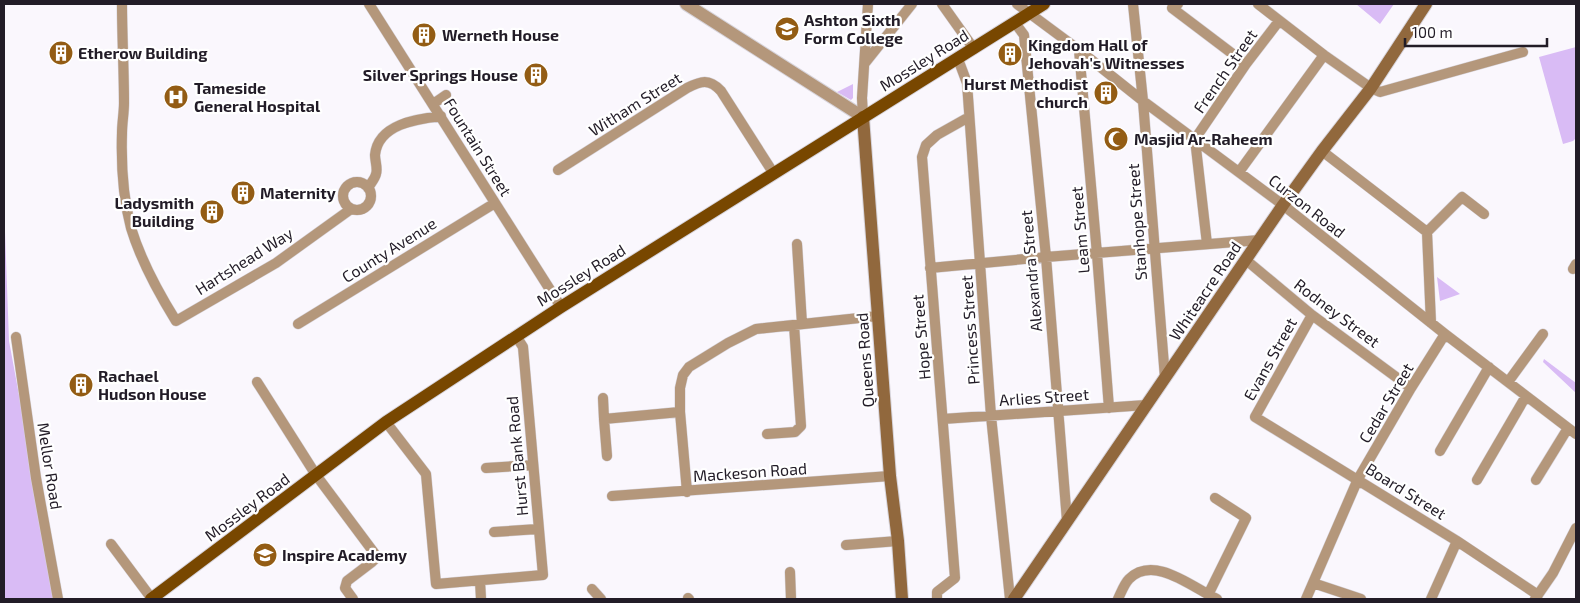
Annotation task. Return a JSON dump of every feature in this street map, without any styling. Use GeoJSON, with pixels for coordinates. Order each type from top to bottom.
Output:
{"type":"FeatureCollection","features":[{"type":"Feature","properties":{"kind":"main road","name":"Mossley Road"},"geometry":{"type":"LineString","coordinates":[[152,599],[386,422],[561,307],[1044,4]]}},
{"type":"Feature","properties":{"kind":"main road","name":"Whiteacre Road"},"geometry":{"type":"LineString","coordinates":[[1014,599],[1283,205],[1371,88],[1426,4]]}},
{"type":"Feature","properties":{"kind":"main road","name":"Queens Road"},"geometry":{"type":"LineString","coordinates":[[863,117],[890,476],[898,541],[902,599]]}},
{"type":"Feature","properties":{"kind":"street","name":"Hartshead Way"},"geometry":{"type":"LineString","coordinates":[[122,4],[124,105],[122,158],[123,181],[131,228],[143,259],[176,320],[276,263],[351,209]]}},
{"type":"Feature","properties":{"kind":"street","name":"Fountain Street"},"geometry":{"type":"LineString","coordinates":[[369,4],[561,307]]}},
{"type":"Feature","properties":{"kind":"street"},"geometry":{"type":"LineString","coordinates":[[686,4],[863,117]]}},
{"type":"Feature","properties":{"kind":"street"},"geometry":{"type":"LineString","coordinates":[[863,117],[862,98],[868,4]]}},
{"type":"Feature","properties":{"kind":"street"},"geometry":{"type":"LineString","coordinates":[[865,63],[912,4]]}},
{"type":"Feature","properties":{"kind":"street"},"geometry":{"type":"LineString","coordinates":[[942,4],[974,49]]}},
{"type":"Feature","properties":{"kind":"street","name":"Curzon Road"},"geometry":{"type":"LineString","coordinates":[[1017,4],[1283,205],[1445,334],[1572,431]]}},
{"type":"Feature","properties":{"kind":"street","name":"Stanhope Street"},"geometry":{"type":"LineString","coordinates":[[1133,4],[1143,101],[1165,378]]}},
{"type":"Feature","properties":{"kind":"street"},"geometry":{"type":"LineString","coordinates":[[1258,4],[1324,55],[1371,88],[1380,92],[1523,52]]}},
{"type":"Feature","properties":{"kind":"street"},"geometry":{"type":"LineString","coordinates":[[1175,6],[1246,64]]}},
{"type":"Feature","properties":{"kind":"street","name":"French Street"},"geometry":{"type":"LineString","coordinates":[[1195,139],[1246,64],[1279,21]]}},
{"type":"Feature","properties":{"kind":"street","name":"Alexandra Street"},"geometry":{"type":"LineString","coordinates":[[1015,22],[1024,35],[1046,257],[1067,521]]}},
{"type":"Feature","properties":{"kind":"street","name":"Leam Street"},"geometry":{"type":"LineString","coordinates":[[1079,50],[1109,408]]}},
{"type":"Feature","properties":{"kind":"street"},"geometry":{"type":"LineString","coordinates":[[1239,172],[1324,55]]}},
{"type":"Feature","properties":{"kind":"street","name":"Princess Street"},"geometry":{"type":"LineString","coordinates":[[958,59],[966,83],[970,117],[991,416],[1010,599]]}},
{"type":"Feature","properties":{"kind":"street","name":"Witham Street"},"geometry":{"type":"LineString","coordinates":[[558,170],[687,88],[699,82],[707,82],[715,84],[721,91],[774,174]]}},
{"type":"Feature","properties":{"kind":"street"},"geometry":{"type":"LineString","coordinates":[[433,104],[446,95]]}},
{"type":"Feature","properties":{"kind":"street"},"geometry":{"type":"LineString","coordinates":[[368,188],[376,174],[375,154],[380,141],[392,130],[407,121],[441,116]]}},
{"type":"Feature","properties":{"kind":"street","name":"Hope Street"},"geometry":{"type":"LineString","coordinates":[[937,599],[937,592],[955,578],[922,157],[926,145],[937,135],[970,117]]}},
{"type":"Feature","properties":{"kind":"street"},"geometry":{"type":"LineString","coordinates":[[1195,139],[1207,244]]}},
{"type":"Feature","properties":{"kind":"street"},"geometry":{"type":"LineString","coordinates":[[1322,151],[1428,232]]}},
{"type":"Feature","properties":{"kind":"street"},"geometry":{"type":"LineString","coordinates":[[356,183],[364,185],[368,188],[371,196],[368,205],[360,210],[351,209],[343,195],[347,187],[356,183]]}},
{"type":"Feature","properties":{"kind":"street"},"geometry":{"type":"LineString","coordinates":[[1431,323],[1428,232],[1462,197],[1484,214]]}},
{"type":"Feature","properties":{"kind":"street","name":"County Avenue"},"geometry":{"type":"LineString","coordinates":[[298,324],[495,203]]}},
{"type":"Feature","properties":{"kind":"street"},"geometry":{"type":"LineString","coordinates":[[930,268],[1260,240]]}},
{"type":"Feature","properties":{"kind":"street"},"geometry":{"type":"LineString","coordinates":[[767,434],[795,432],[801,426],[798,244]]}},
{"type":"Feature","properties":{"kind":"street","name":"Rodney Street"},"geometry":{"type":"LineString","coordinates":[[1246,260],[1312,315],[1411,388]]}},
{"type":"Feature","properties":{"kind":"street","name":"Evans Street"},"geometry":{"type":"LineString","coordinates":[[1255,417],[1312,315]]}},
{"type":"Feature","properties":{"kind":"street"},"geometry":{"type":"LineString","coordinates":[[687,492],[680,412],[681,381],[689,367],[728,342],[756,329],[878,316]]}},
{"type":"Feature","properties":{"kind":"street","name":"Cedar Street"},"geometry":{"type":"LineString","coordinates":[[1306,599],[1358,479],[1445,334]]}},
{"type":"Feature","properties":{"kind":"street"},"geometry":{"type":"LineString","coordinates":[[1508,382],[1543,334]]}},
{"type":"Feature","properties":{"kind":"street","name":"Hurst Bank Road"},"geometry":{"type":"LineString","coordinates":[[480,581],[543,575],[523,347],[516,336]]}},
{"type":"Feature","properties":{"kind":"street","name":"Mellor Road"},"geometry":{"type":"LineString","coordinates":[[16,338],[36,478],[58,599]]}},
{"type":"Feature","properties":{"kind":"street"},"geometry":{"type":"LineString","coordinates":[[1440,451],[1489,367]]}},
{"type":"Feature","properties":{"kind":"street"},"geometry":{"type":"LineString","coordinates":[[257,382],[316,475],[375,554],[375,559],[372,562],[347,581],[345,588],[352,599]]}},
{"type":"Feature","properties":{"kind":"street"},"geometry":{"type":"LineString","coordinates":[[1477,480],[1526,396]]}},
{"type":"Feature","properties":{"kind":"street"},"geometry":{"type":"LineString","coordinates":[[603,398],[607,456]]}},
{"type":"Feature","properties":{"kind":"street","name":"Arlies Street"},"geometry":{"type":"LineString","coordinates":[[944,419],[1146,405]]}},
{"type":"Feature","properties":{"kind":"street"},"geometry":{"type":"LineString","coordinates":[[604,419],[680,412]]}},
{"type":"Feature","properties":{"kind":"street","name":"Board Street"},"geometry":{"type":"LineString","coordinates":[[1255,417],[1457,541],[1537,597]]}},
{"type":"Feature","properties":{"kind":"street"},"geometry":{"type":"LineString","coordinates":[[386,422],[426,474],[436,584],[480,581],[481,599]]}},
{"type":"Feature","properties":{"kind":"street"},"geometry":{"type":"LineString","coordinates":[[1536,480],[1572,431]]}},
{"type":"Feature","properties":{"kind":"street"},"geometry":{"type":"LineString","coordinates":[[486,468],[533,464]]}},
{"type":"Feature","properties":{"kind":"street","name":"Mackeson Road"},"geometry":{"type":"LineString","coordinates":[[612,496],[890,476]]}},
{"type":"Feature","properties":{"kind":"street"},"geometry":{"type":"LineString","coordinates":[[1118,599],[1129,579],[1149,570],[1160,570],[1170,574],[1212,597],[1246,518],[1215,498]]}},
{"type":"Feature","properties":{"kind":"street"},"geometry":{"type":"LineString","coordinates":[[1537,597],[1553,572],[1576,528]]}},
{"type":"Feature","properties":{"kind":"street"},"geometry":{"type":"LineString","coordinates":[[494,532],[538,529]]}},
{"type":"Feature","properties":{"kind":"street"},"geometry":{"type":"LineString","coordinates":[[846,545],[898,541]]}},
{"type":"Feature","properties":{"kind":"street"},"geometry":{"type":"LineString","coordinates":[[1431,599],[1457,541]]}},
{"type":"Feature","properties":{"kind":"street"},"geometry":{"type":"LineString","coordinates":[[111,544],[152,599]]}},
{"type":"Feature","properties":{"kind":"street"},"geometry":{"type":"LineString","coordinates":[[790,572],[791,599]]}},
{"type":"Feature","properties":{"kind":"street"},"geometry":{"type":"LineString","coordinates":[[1313,583],[1361,599]]}},
{"type":"Feature","properties":{"kind":"street"},"geometry":{"type":"LineString","coordinates":[[592,589],[601,599]]}},
{"type":"Feature","properties":{"kind":"shaded area"},"geometry":{"type":"Polygon","coordinates":[[[1356,4],[1394,4],[1380,24],[1356,4]]]}},
{"type":"Feature","properties":{"kind":"shaded area"},"geometry":{"type":"Polygon","coordinates":[[[1576,47],[1576,138],[1563,144],[1539,57],[1576,47]]]}},
{"type":"Feature","properties":{"kind":"shaded area"},"geometry":{"type":"Polygon","coordinates":[[[853,84],[853,98],[851,100],[837,92],[853,84]]]}},
{"type":"Feature","properties":{"kind":"shaded area"},"geometry":{"type":"Polygon","coordinates":[[[4,204],[9,341],[57,599],[4,599],[4,204]]]}},
{"type":"Feature","properties":{"kind":"shaded area"},"geometry":{"type":"Polygon","coordinates":[[[1437,277],[1460,294],[1440,301],[1437,277]]]}},
{"type":"Feature","properties":{"kind":"shaded area"},"geometry":{"type":"Polygon","coordinates":[[[1544,359],[1576,383],[1576,393],[1543,362],[1544,359]]]}},
{"type":"Feature","properties":{"kind":"place","name":"Ashton Sixth Form College"},"geometry":{"type":"Point","coordinates":[787,29]}},
{"type":"Feature","properties":{"kind":"place","name":"Werneth House"},"geometry":{"type":"Point","coordinates":[424,35]}},
{"type":"Feature","properties":{"kind":"place","name":"Etherow Building"},"geometry":{"type":"Point","coordinates":[61,53]}},
{"type":"Feature","properties":{"kind":"place","name":"Kingdom Hall of Jehovah's Witnesses"},"geometry":{"type":"Point","coordinates":[1010,54]}},
{"type":"Feature","properties":{"kind":"place","name":"Silver Springs House"},"geometry":{"type":"Point","coordinates":[536,75]}},
{"type":"Feature","properties":{"kind":"place","name":"Hurst Methodist church"},"geometry":{"type":"Point","coordinates":[1106,93]}},
{"type":"Feature","properties":{"kind":"place","name":"Tameside General Hospital"},"geometry":{"type":"Point","coordinates":[176,97]}},
{"type":"Feature","properties":{"kind":"place","name":"Masjid Ar-Raheem"},"geometry":{"type":"Point","coordinates":[1116,139]}},
{"type":"Feature","properties":{"kind":"place","name":"Maternity"},"geometry":{"type":"Point","coordinates":[243,193]}},
{"type":"Feature","properties":{"kind":"place","name":"Ladysmith Building"},"geometry":{"type":"Point","coordinates":[212,212]}},
{"type":"Feature","properties":{"kind":"place","name":"Rachael Hudson House"},"geometry":{"type":"Point","coordinates":[81,385]}},
{"type":"Feature","properties":{"kind":"place","name":"Inspire Academy"},"geometry":{"type":"Point","coordinates":[265,555]}}]}
